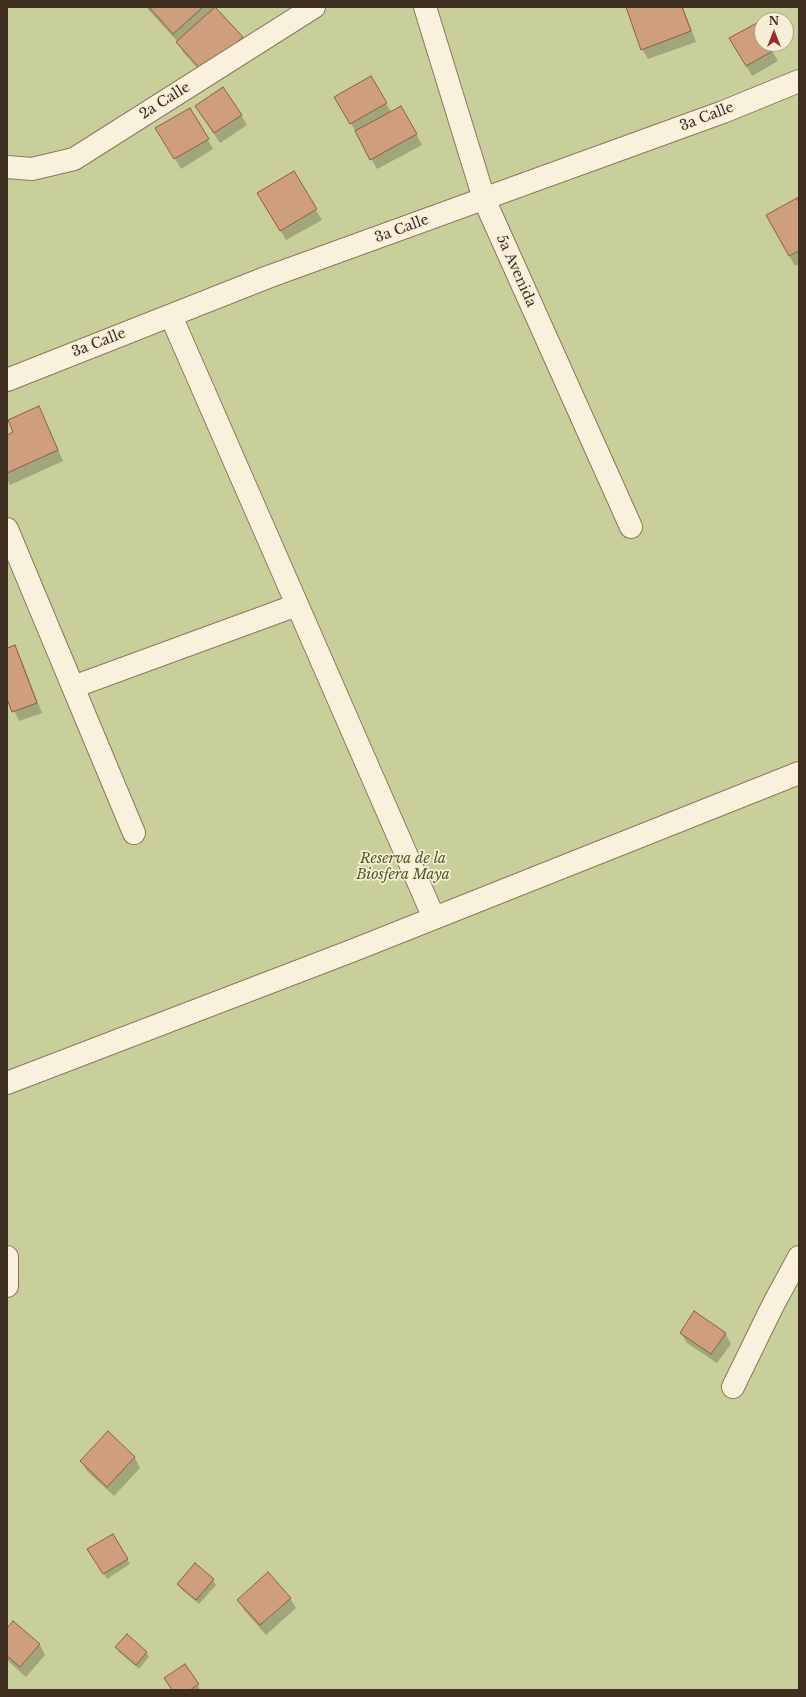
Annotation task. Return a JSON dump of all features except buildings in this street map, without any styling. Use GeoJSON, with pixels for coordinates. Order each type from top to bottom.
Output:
{"type":"FeatureCollection","features":[{"type":"Feature","properties":{"kind":"street","name":"2a Calle"},"geometry":{"type":"LineString","coordinates":[[7,167],[32,169],[74,159],[314,7]]}},
{"type":"Feature","properties":{"kind":"street","name":"5a Avenida"},"geometry":{"type":"LineString","coordinates":[[425,7],[484,199],[631,527]]}},
{"type":"Feature","properties":{"kind":"street","name":"3a Calle"},"geometry":{"type":"LineString","coordinates":[[7,380],[268,277],[723,112],[799,81]]}},
{"type":"Feature","properties":{"kind":"street"},"geometry":{"type":"LineString","coordinates":[[171,316],[434,918]]}},
{"type":"Feature","properties":{"kind":"street"},"geometry":{"type":"LineString","coordinates":[[7,529],[134,833]]}},
{"type":"Feature","properties":{"kind":"street"},"geometry":{"type":"LineString","coordinates":[[73,687],[298,605]]}},
{"type":"Feature","properties":{"kind":"street"},"geometry":{"type":"LineString","coordinates":[[7,1083],[434,918],[799,773]]}},
{"type":"Feature","properties":{"kind":"street"},"geometry":{"type":"LineString","coordinates":[[7,1257],[7,1286]]}},
{"type":"Feature","properties":{"kind":"street"},"geometry":{"type":"LineString","coordinates":[[733,1387],[773,1305],[799,1257]]}},
{"type":"Feature","properties":{"kind":"green space","name":"Reserva de la Biosfera Maya"},"geometry":{"type":"Polygon","coordinates":[[[7,7],[799,7],[799,1690],[7,1690],[7,7]]]}}]}
